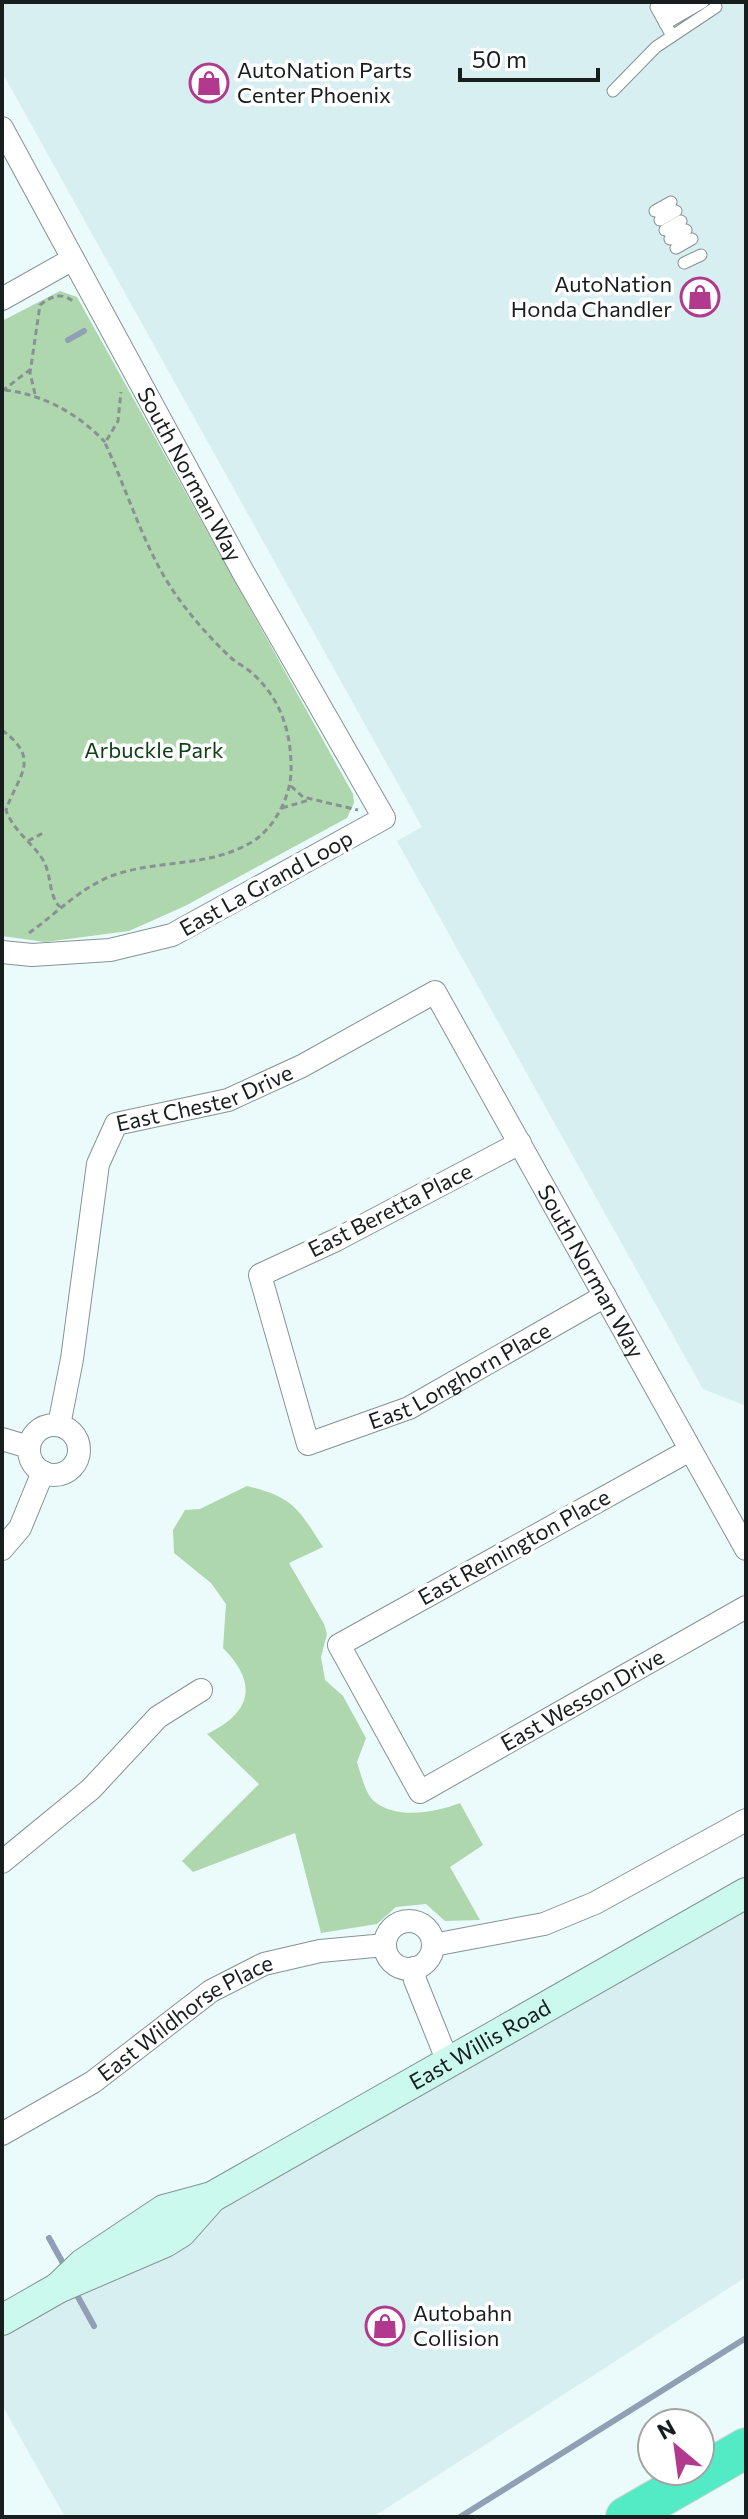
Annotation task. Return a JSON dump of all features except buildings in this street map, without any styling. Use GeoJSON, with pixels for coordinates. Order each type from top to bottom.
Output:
{"type":"FeatureCollection","features":[{"type":"Feature","properties":{"kind":"highway"},"geometry":{"type":"LineString","coordinates":[[626,2517],[746,2448]]}},
{"type":"Feature","properties":{"kind":"street","name":"South Norman Way"},"geometry":{"type":"LineString","coordinates":[[2,128],[243,572],[384,818]]}},
{"type":"Feature","properties":{"kind":"street"},"geometry":{"type":"LineString","coordinates":[[2,299],[73,259]]}},
{"type":"Feature","properties":{"kind":"street","name":"East La Grand Loop"},"geometry":{"type":"LineString","coordinates":[[2,952],[32,955],[110,950],[172,935],[384,818]]}},
{"type":"Feature","properties":{"kind":"street","name":"South Norman Way"},"geometry":{"type":"LineString","coordinates":[[435,992],[746,1549]]}},
{"type":"Feature","properties":{"kind":"street","name":"East Chester Drive"},"geometry":{"type":"LineString","coordinates":[[59,1425],[72,1359],[98,1164],[116,1124],[228,1100],[302,1066],[435,992]]}},
{"type":"Feature","properties":{"kind":"street","name":"East Beretta Place"},"geometry":{"type":"LineString","coordinates":[[308,1444],[260,1275],[336,1240],[520,1143]]}},
{"type":"Feature","properties":{"kind":"street","name":"East Longhorn Place"},"geometry":{"type":"LineString","coordinates":[[308,1444],[409,1408],[605,1296]]}},
{"type":"Feature","properties":{"kind":"street"},"geometry":{"type":"LineString","coordinates":[[50,1425],[59,1425],[67,1428],[77,1441],[77,1458],[73,1465],[59,1474],[43,1472],[32,1462],[29,1447],[36,1432],[50,1425]]}},
{"type":"Feature","properties":{"kind":"street"},"geometry":{"type":"LineString","coordinates":[[2,1439],[29,1447]]}},
{"type":"Feature","properties":{"kind":"street","name":"East Remington Place"},"geometry":{"type":"LineString","coordinates":[[420,1792],[339,1645],[690,1450]]}},
{"type":"Feature","properties":{"kind":"street"},"geometry":{"type":"LineString","coordinates":[[2,1549],[20,1528],[43,1472]]}},
{"type":"Feature","properties":{"kind":"street","name":"East Wesson Drive"},"geometry":{"type":"LineString","coordinates":[[420,1792],[746,1607]]}},
{"type":"Feature","properties":{"kind":"street"},"geometry":{"type":"LineString","coordinates":[[2,1862],[91,1789],[158,1717],[201,1690]]}},
{"type":"Feature","properties":{"kind":"street"},"geometry":{"type":"LineString","coordinates":[[433,1945],[544,1924],[595,1903],[746,1820]]}},
{"type":"Feature","properties":{"kind":"street","name":"East Willis Road"},"geometry":{"type":"LineString","coordinates":[[2,2320],[58,2288],[83,2264],[164,2210],[205,2202],[746,1893]]}},
{"type":"Feature","properties":{"kind":"street"},"geometry":{"type":"LineString","coordinates":[[409,1921],[428,1931],[433,1945],[428,1960],[414,1968],[394,1964],[385,1945],[394,1926],[409,1921]]}},
{"type":"Feature","properties":{"kind":"street","name":"East Wildhorse Place"},"geometry":{"type":"LineString","coordinates":[[2,2134],[93,2082],[211,1991],[251,1971],[320,1951],[385,1945]]}},
{"type":"Feature","properties":{"kind":"street"},"geometry":{"type":"LineString","coordinates":[[414,1968],[419,1990],[448,2062]]}},
{"type":"Feature","properties":{"kind":"lane"},"geometry":{"type":"LineString","coordinates":[[665,2],[656,7],[672,36]]}},
{"type":"Feature","properties":{"kind":"lane"},"geometry":{"type":"LineString","coordinates":[[663,19],[683,2]]}},
{"type":"Feature","properties":{"kind":"lane"},"geometry":{"type":"LineString","coordinates":[[663,19],[703,2]]}},
{"type":"Feature","properties":{"kind":"lane"},"geometry":{"type":"LineString","coordinates":[[613,91],[656,47],[716,7]]}},
{"type":"Feature","properties":{"kind":"lane"},"geometry":{"type":"LineString","coordinates":[[670,238],[686,230]]}},
{"type":"Feature","properties":{"kind":"lane"},"geometry":{"type":"LineString","coordinates":[[670,238],[686,230]]}},
{"type":"Feature","properties":{"kind":"lane"},"geometry":{"type":"LineString","coordinates":[[670,238],[686,230]]}},
{"type":"Feature","properties":{"kind":"lane"},"geometry":{"type":"LineString","coordinates":[[670,238],[686,230]]}},
{"type":"Feature","properties":{"kind":"path"},"geometry":{"type":"LineString","coordinates":[[35,394],[31,369],[40,305],[52,296],[65,296],[75,303]]}},
{"type":"Feature","properties":{"kind":"path"},"geometry":{"type":"LineString","coordinates":[[3,391],[31,369]]}},
{"type":"Feature","properties":{"kind":"path"},"geometry":{"type":"LineString","coordinates":[[105,443],[118,421],[121,389]]}},
{"type":"Feature","properties":{"kind":"path"},"geometry":{"type":"LineString","coordinates":[[3,391],[35,394],[76,416],[105,443],[151,551],[169,585],[209,636],[254,674],[287,724],[291,786],[281,808],[257,838],[228,853],[111,876],[60,907],[26,936]]}},
{"type":"Feature","properties":{"kind":"path"},"geometry":{"type":"LineString","coordinates":[[2,730],[20,745],[25,772],[6,810],[11,825],[44,861],[55,901],[60,907]]}},
{"type":"Feature","properties":{"kind":"path"},"geometry":{"type":"LineString","coordinates":[[291,786],[313,799],[384,818]]}},
{"type":"Feature","properties":{"kind":"path"},"geometry":{"type":"LineString","coordinates":[[281,808],[313,799]]}},
{"type":"Feature","properties":{"kind":"path"},"geometry":{"type":"LineString","coordinates":[[28,841],[45,832]]}},
{"type":"Feature","properties":{"kind":"shaded area"},"geometry":{"type":"Polygon","coordinates":[[[2,2],[746,2],[746,1406],[703,1389],[397,841],[422,827],[2,72],[2,2]]]}},
{"type":"Feature","properties":{"kind":"shaded area"},"geometry":{"type":"Polygon","coordinates":[[[746,1908],[746,2277],[373,2517],[65,2517],[2,2405],[2,2333],[186,2236],[223,2209],[746,1908]]]}},
{"type":"Feature","properties":{"kind":"green space","name":"Arbuckle Park"},"geometry":{"type":"Polygon","coordinates":[[[60,291],[77,297],[353,794],[354,803],[347,818],[185,906],[129,931],[45,942],[2,936],[2,321],[60,291]]]}},
{"type":"Feature","properties":{"kind":"green space"},"geometry":{"type":"Polygon","coordinates":[[[247,1486],[275,1495],[293,1506],[323,1547],[289,1563],[324,1624],[327,1634],[321,1657],[325,1680],[343,1696],[366,1738],[357,1762],[369,1794],[384,1808],[406,1813],[460,1803],[483,1845],[450,1867],[480,1920],[445,1921],[426,1904],[396,1907],[377,1924],[321,1933],[295,1833],[193,1872],[182,1861],[259,1784],[207,1734],[222,1726],[241,1707],[245,1685],[242,1674],[223,1648],[226,1604],[211,1583],[174,1553],[173,1530],[185,1510],[200,1509],[247,1486]]]}},
{"type":"Feature","properties":{"kind":"waterway"},"geometry":{"type":"LineString","coordinates":[[68,340],[84,331]]}},
{"type":"Feature","properties":{"kind":"waterway"},"geometry":{"type":"LineString","coordinates":[[49,2238],[64,2265]]}},
{"type":"Feature","properties":{"kind":"waterway"},"geometry":{"type":"LineString","coordinates":[[78,2297],[94,2326]]}},
{"type":"Feature","properties":{"kind":"waterway"},"geometry":{"type":"LineString","coordinates":[[460,2517],[746,2338]]}},
{"type":"Feature","properties":{"kind":"place","name":"AutoNation Parts Center Phoenix"},"geometry":{"type":"Point","coordinates":[209,83]}},
{"type":"Feature","properties":{"kind":"place","name":"AutoNation Honda Chandler"},"geometry":{"type":"Point","coordinates":[700,297]}},
{"type":"Feature","properties":{"kind":"place","name":"Autobahn Collision"},"geometry":{"type":"Point","coordinates":[385,2326]}}]}
